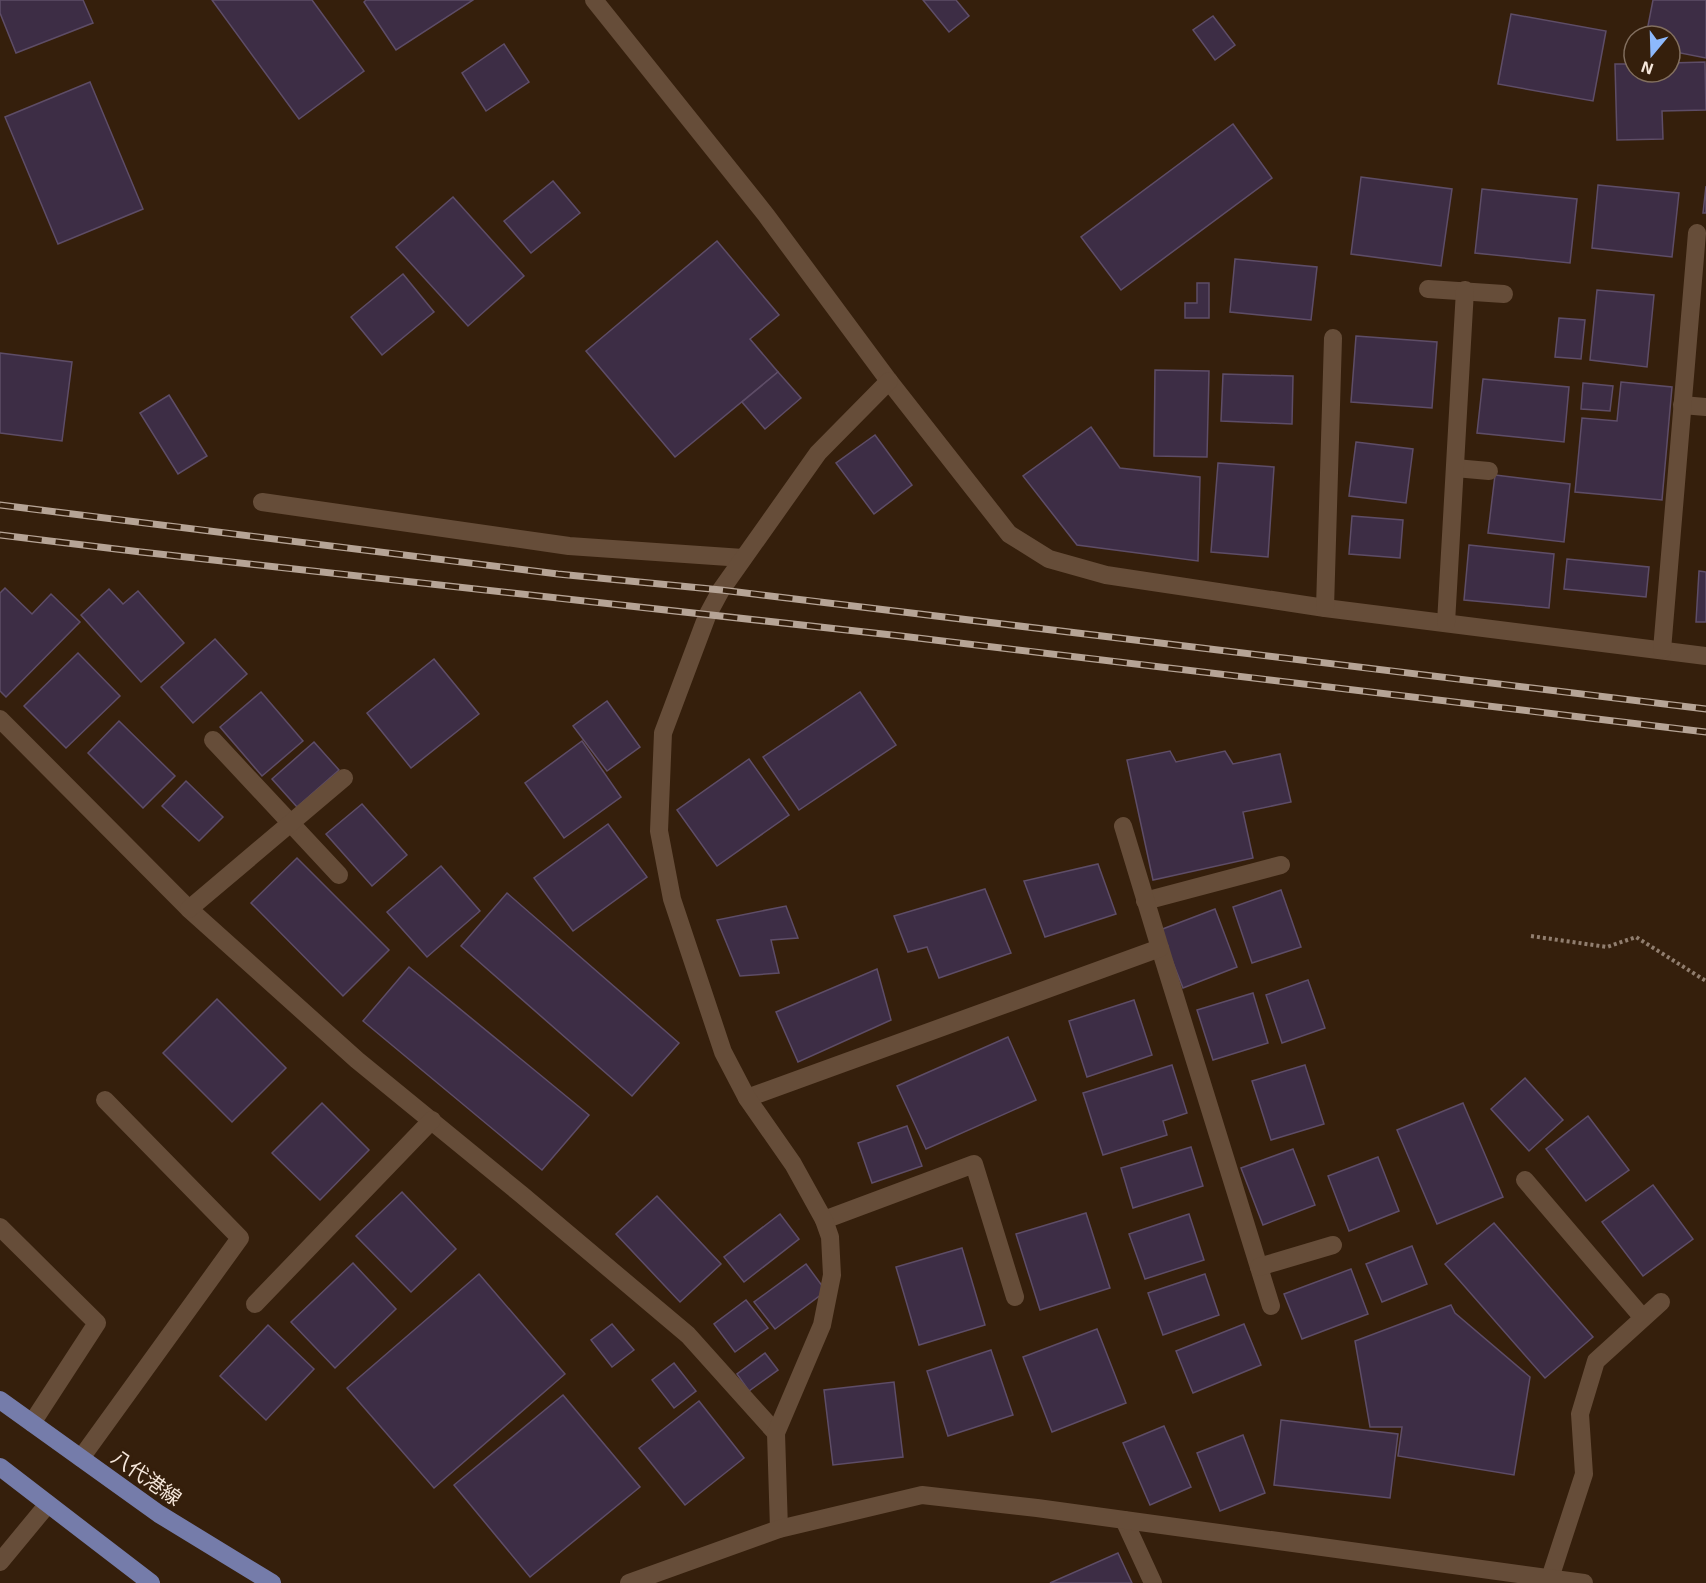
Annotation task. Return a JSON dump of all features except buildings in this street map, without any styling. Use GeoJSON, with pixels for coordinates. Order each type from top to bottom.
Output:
{"type":"FeatureCollection","features":[{"type":"Feature","properties":{"kind":"main road","name":"八代港線"},"geometry":{"type":"LineString","coordinates":[[0,1400],[159,1514],[272,1583]]}},
{"type":"Feature","properties":{"kind":"main road"},"geometry":{"type":"LineString","coordinates":[[0,1467],[151,1583]]}},
{"type":"Feature","properties":{"kind":"street"},"geometry":{"type":"LineString","coordinates":[[594,0],[766,215],[889,381],[1008,534],[1049,559],[1106,574],[1325,608],[1706,656]]}},
{"type":"Feature","properties":{"kind":"street"},"geometry":{"type":"LineString","coordinates":[[1662,650],[1682,405],[1700,273],[1697,233]]}},
{"type":"Feature","properties":{"kind":"street"},"geometry":{"type":"LineString","coordinates":[[1428,289],[1504,294]]}},
{"type":"Feature","properties":{"kind":"street"},"geometry":{"type":"LineString","coordinates":[[1446,623],[1465,290]]}},
{"type":"Feature","properties":{"kind":"street"},"geometry":{"type":"LineString","coordinates":[[1325,608],[1333,338]]}},
{"type":"Feature","properties":{"kind":"street"},"geometry":{"type":"LineString","coordinates":[[779,1529],[776,1433],[822,1325],[832,1275],[830,1237],[824,1220],[793,1164],[747,1098],[723,1052],[672,899],[659,831],[663,733],[707,616],[721,590],[818,453],[889,381]]}},
{"type":"Feature","properties":{"kind":"street"},"geometry":{"type":"LineString","coordinates":[[1682,405],[1706,407]]}},
{"type":"Feature","properties":{"kind":"street"},"geometry":{"type":"LineString","coordinates":[[1455,468],[1490,471]]}},
{"type":"Feature","properties":{"kind":"street"},"geometry":{"type":"LineString","coordinates":[[262,502],[569,546],[743,558]]}},
{"type":"Feature","properties":{"kind":"street"},"geometry":{"type":"LineString","coordinates":[[0,719],[189,909],[357,1060],[688,1335],[776,1433]]}},
{"type":"Feature","properties":{"kind":"street"},"geometry":{"type":"LineString","coordinates":[[213,740],[339,875]]}},
{"type":"Feature","properties":{"kind":"street"},"geometry":{"type":"LineString","coordinates":[[189,909],[344,778]]}},
{"type":"Feature","properties":{"kind":"street"},"geometry":{"type":"LineString","coordinates":[[1123,826],[1271,1306]]}},
{"type":"Feature","properties":{"kind":"street"},"geometry":{"type":"LineString","coordinates":[[1145,901],[1281,865]]}},
{"type":"Feature","properties":{"kind":"street"},"geometry":{"type":"LineString","coordinates":[[747,1098],[1160,948]]}},
{"type":"Feature","properties":{"kind":"street"},"geometry":{"type":"LineString","coordinates":[[81,1458],[240,1238],[105,1100]]}},
{"type":"Feature","properties":{"kind":"street"},"geometry":{"type":"LineString","coordinates":[[255,1305],[432,1120]]}},
{"type":"Feature","properties":{"kind":"street"},"geometry":{"type":"LineString","coordinates":[[824,1220],[974,1164],[1015,1297]]}},
{"type":"Feature","properties":{"kind":"street"},"geometry":{"type":"LineString","coordinates":[[1525,1180],[1643,1318]]}},
{"type":"Feature","properties":{"kind":"street"},"geometry":{"type":"LineString","coordinates":[[0,1227],[97,1323],[32,1423]]}},
{"type":"Feature","properties":{"kind":"street"},"geometry":{"type":"LineString","coordinates":[[1259,1267],[1334,1245]]}},
{"type":"Feature","properties":{"kind":"street"},"geometry":{"type":"LineString","coordinates":[[1550,1578],[1584,1474],[1580,1414],[1596,1361],[1661,1302]]}},
{"type":"Feature","properties":{"kind":"street"},"geometry":{"type":"LineString","coordinates":[[629,1583],[779,1529],[922,1495],[1124,1520],[1584,1583]]}},
{"type":"Feature","properties":{"kind":"street"},"geometry":{"type":"LineString","coordinates":[[0,1562],[48,1504]]}},
{"type":"Feature","properties":{"kind":"street"},"geometry":{"type":"LineString","coordinates":[[1124,1520],[1154,1583]]}},
{"type":"Feature","properties":{"kind":"path"},"geometry":{"type":"LineString","coordinates":[[1531,936],[1607,947],[1636,937],[1706,981]]}},
{"type":"Feature","properties":{"kind":"railway"},"geometry":{"type":"LineString","coordinates":[[0,505],[558,574],[721,590],[1706,709]]}},
{"type":"Feature","properties":{"kind":"railway"},"geometry":{"type":"LineString","coordinates":[[0,535],[901,636],[1706,732]]}}]}
